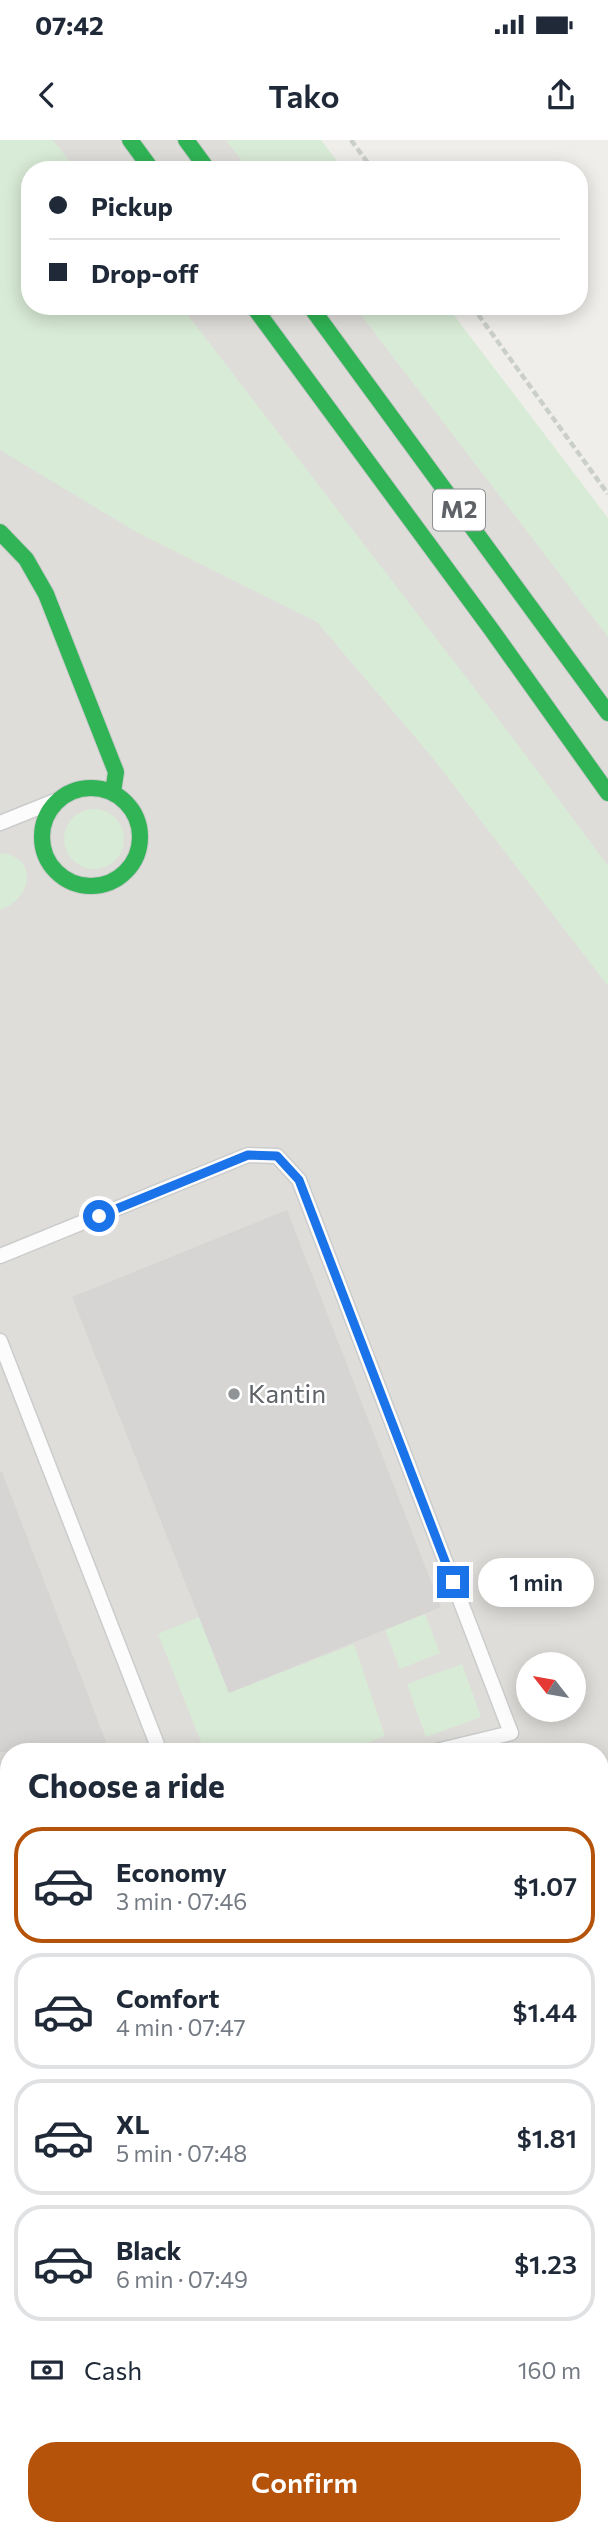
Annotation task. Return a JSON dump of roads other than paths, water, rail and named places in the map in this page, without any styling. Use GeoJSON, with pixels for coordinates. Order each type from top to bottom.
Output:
{"type":"FeatureCollection","features":[{"type":"Feature","properties":{"kind":"main road"},"geometry":{"type":"LineString","coordinates":[[130,140],[145,161]]}},
{"type":"Feature","properties":{"kind":"main road"},"geometry":{"type":"LineString","coordinates":[[186,140],[201,161]]}},
{"type":"Feature","properties":{"kind":"main road","name":"M2"},"geometry":{"type":"LineString","coordinates":[[260,315],[608,793]]}},
{"type":"Feature","properties":{"kind":"main road","name":"M2"},"geometry":{"type":"LineString","coordinates":[[317,315],[608,713]]}},
{"type":"Feature","properties":{"kind":"main road"},"geometry":{"type":"LineString","coordinates":[[0,532],[14,542],[50,605],[116,772],[113,792]]}},
{"type":"Feature","properties":{"kind":"main road"},"geometry":{"type":"LineString","coordinates":[[86,788],[99,788],[113,792],[124,800],[139,823],[141,840],[137,856],[129,870],[116,880],[101,886],[84,887],[69,882],[56,872],[46,859],[42,842],[43,826],[49,811],[60,799],[86,788]]}},
{"type":"Feature","properties":{"kind":"lane"},"geometry":{"type":"LineString","coordinates":[[0,823],[60,799]]}},
{"type":"Feature","properties":{"kind":"lane"},"geometry":{"type":"LineString","coordinates":[[0,1256],[248,1155],[277,1156],[299,1180],[511,1733],[469,1743]]}},
{"type":"Feature","properties":{"kind":"lane"},"geometry":{"type":"LineString","coordinates":[[0,1341],[156,1743]]}},
{"type":"Feature","properties":{"kind":"place","name":"Kantin"},"geometry":{"type":"Point","coordinates":[234,1394]}}]}
